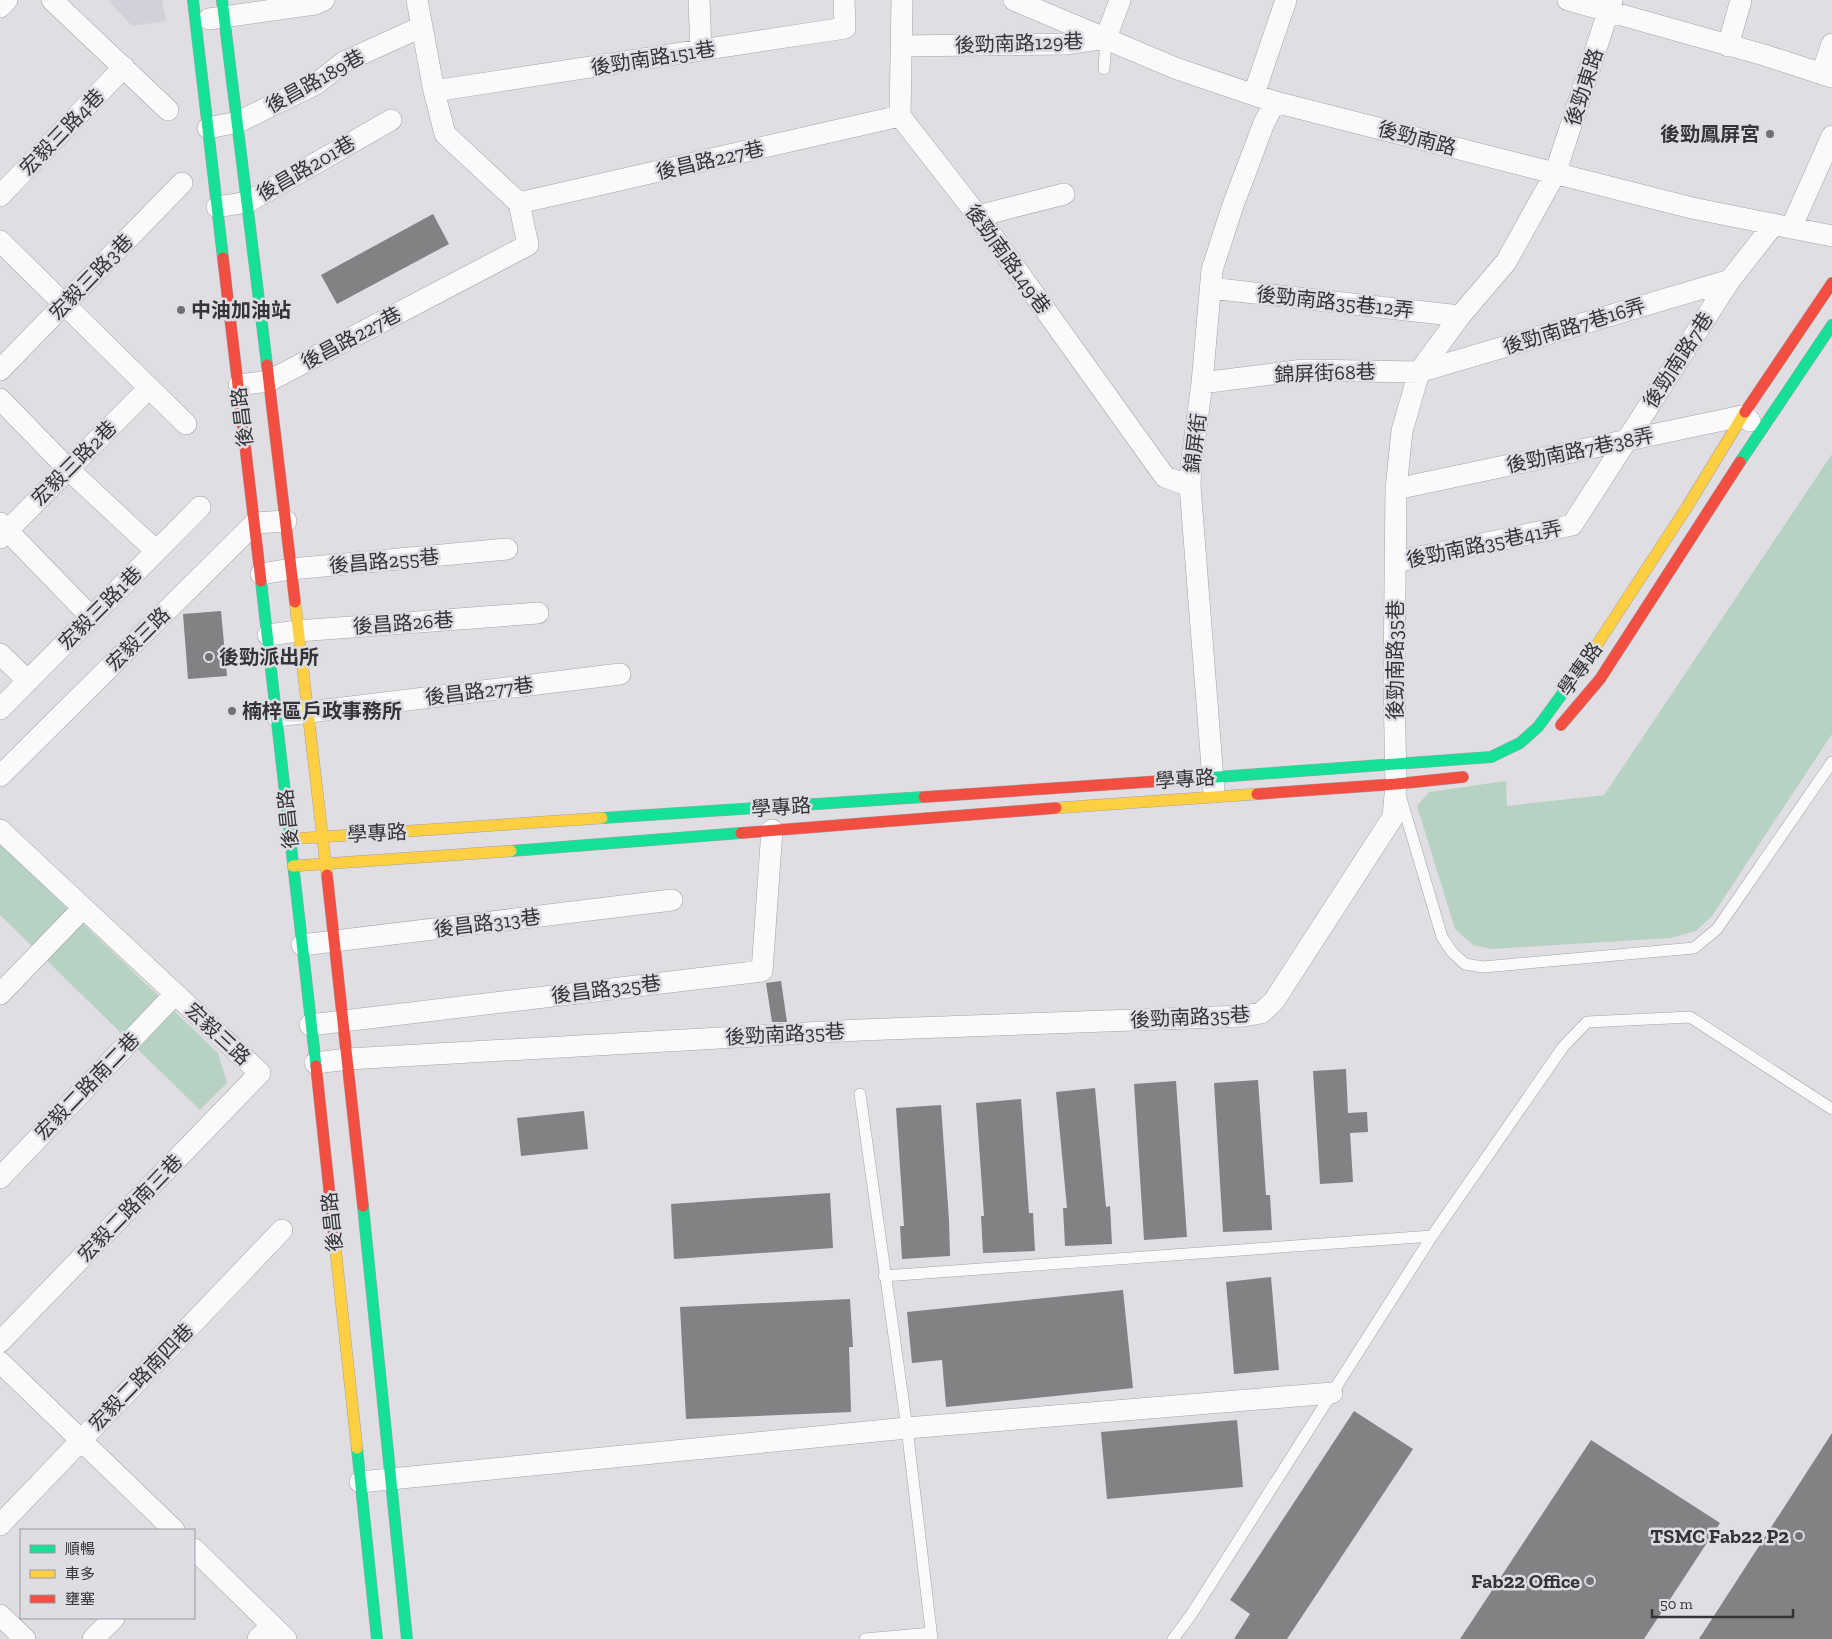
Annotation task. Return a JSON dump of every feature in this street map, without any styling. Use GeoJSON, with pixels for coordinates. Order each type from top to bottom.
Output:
{"type":"FeatureCollection","features":[{"type":"Feature","properties":{"kind":"street"},"geometry":{"type":"LineString","coordinates":[[0,7],[7,0]]}},
{"type":"Feature","properties":{"kind":"street"},"geometry":{"type":"LineString","coordinates":[[52,0],[168,110]]}},
{"type":"Feature","properties":{"kind":"street"},"geometry":{"type":"LineString","coordinates":[[194,10],[315,4],[324,0]]}},
{"type":"Feature","properties":{"kind":"street"},"geometry":{"type":"LineString","coordinates":[[417,0],[434,91],[445,134],[519,203]]}},
{"type":"Feature","properties":{"kind":"street"},"geometry":{"type":"LineString","coordinates":[[699,0],[701,50]]}},
{"type":"Feature","properties":{"kind":"street","name":"後勁南路151巷"},"geometry":{"type":"LineString","coordinates":[[434,91],[845,28],[844,0]]}},
{"type":"Feature","properties":{"kind":"street"},"geometry":{"type":"LineString","coordinates":[[900,116],[902,0]]}},
{"type":"Feature","properties":{"kind":"street","name":"後勁南路"},"geometry":{"type":"LineString","coordinates":[[1014,0],[1175,68],[1275,102],[1692,208],[1832,236]]}},
{"type":"Feature","properties":{"kind":"street"},"geometry":{"type":"LineString","coordinates":[[1106,38],[1120,0]]}},
{"type":"Feature","properties":{"kind":"street"},"geometry":{"type":"LineString","coordinates":[[1254,94],[1286,0]]}},
{"type":"Feature","properties":{"kind":"street"},"geometry":{"type":"LineString","coordinates":[[1568,0],[1610,6],[1728,46],[1827,75],[1832,44]]}},
{"type":"Feature","properties":{"kind":"street"},"geometry":{"type":"LineString","coordinates":[[1728,46],[1741,0]]}},
{"type":"Feature","properties":{"kind":"street","name":"後勁東路"},"geometry":{"type":"LineString","coordinates":[[1555,174],[1610,6]]}},
{"type":"Feature","properties":{"kind":"street","name":"後昌路"},"geometry":{"type":"LineString","coordinates":[[224,9],[286,521],[333,942],[348,1059],[407,1639]]}},
{"type":"Feature","properties":{"kind":"street","name":"後昌路"},"geometry":{"type":"LineString","coordinates":[[194,10],[291,839],[377,1639]]}},
{"type":"Feature","properties":{"kind":"street","name":"後昌路189巷"},"geometry":{"type":"LineString","coordinates":[[208,128],[238,122],[316,84],[344,62],[421,27]]}},
{"type":"Feature","properties":{"kind":"street","name":"後勁南路129巷"},"geometry":{"type":"LineString","coordinates":[[901,46],[1065,44],[1106,38]]}},
{"type":"Feature","properties":{"kind":"street","name":"宏毅三路4巷"},"geometry":{"type":"LineString","coordinates":[[0,196],[124,67]]}},
{"type":"Feature","properties":{"kind":"street","name":"錦屏街"},"geometry":{"type":"LineString","coordinates":[[1213,787],[1190,486],[1191,466],[1202,383],[1212,270],[1232,208],[1264,123],[1275,102]]}},
{"type":"Feature","properties":{"kind":"street","name":"後昌路227巷"},"geometry":{"type":"LineString","coordinates":[[239,385],[269,381],[528,245],[519,203],[900,116]]}},
{"type":"Feature","properties":{"kind":"street","name":"後勁南路149巷"},"geometry":{"type":"LineString","coordinates":[[900,116],[978,216],[1165,477],[1190,486]]}},
{"type":"Feature","properties":{"kind":"street","name":"後昌路201巷"},"geometry":{"type":"LineString","coordinates":[[217,207],[248,202],[391,120]]}},
{"type":"Feature","properties":{"kind":"street","name":"後勁南路7巷"},"geometry":{"type":"LineString","coordinates":[[1572,525],[1730,280],[1783,226],[1832,136]]}},
{"type":"Feature","properties":{"kind":"street","name":"後勁南路35巷"},"geometry":{"type":"LineString","coordinates":[[314,1063],[348,1059],[860,1030],[1244,1016],[1261,1013],[1274,1001],[1393,817],[1397,774],[1394,684],[1396,489],[1402,431],[1419,372],[1460,316],[1506,262],[1555,174]]}},
{"type":"Feature","properties":{"kind":"street","name":"宏毅三路3巷"},"geometry":{"type":"LineString","coordinates":[[0,370],[182,183]]}},
{"type":"Feature","properties":{"kind":"street"},"geometry":{"type":"LineString","coordinates":[[978,216],[1064,194]]}},
{"type":"Feature","properties":{"kind":"street"},"geometry":{"type":"LineString","coordinates":[[0,241],[186,424]]}},
{"type":"Feature","properties":{"kind":"street","name":"後勁南路7巷16弄"},"geometry":{"type":"LineString","coordinates":[[1419,372],[1730,280]]}},
{"type":"Feature","properties":{"kind":"street","name":"學專路"},"geometry":{"type":"LineString","coordinates":[[291,839],[512,825],[1213,787],[1397,774],[1491,756],[1520,743],[1538,728],[1585,664],[1687,507],[1742,416],[1832,282]]}},
{"type":"Feature","properties":{"kind":"street","name":"後勁南路35巷12弄"},"geometry":{"type":"LineString","coordinates":[[1210,288],[1460,316]]}},
{"type":"Feature","properties":{"kind":"street","name":"學專路"},"geometry":{"type":"LineString","coordinates":[[1552,737],[1600,679],[1762,428],[1832,325]]}},
{"type":"Feature","properties":{"kind":"street","name":"錦屏街68巷"},"geometry":{"type":"LineString","coordinates":[[1202,383],[1303,370],[1419,372]]}},
{"type":"Feature","properties":{"kind":"street","name":"宏毅三路2巷"},"geometry":{"type":"LineString","coordinates":[[3,531],[149,388]]}},
{"type":"Feature","properties":{"kind":"street"},"geometry":{"type":"LineString","coordinates":[[0,398],[68,469],[156,552]]}},
{"type":"Feature","properties":{"kind":"street"},"geometry":{"type":"LineString","coordinates":[[1742,416],[1762,428]]}},
{"type":"Feature","properties":{"kind":"street","name":"後勁南路7巷38弄"},"geometry":{"type":"LineString","coordinates":[[1396,489],[1742,416]]}},
{"type":"Feature","properties":{"kind":"street","name":"宏毅三路1巷"},"geometry":{"type":"LineString","coordinates":[[0,709],[200,507]]}},
{"type":"Feature","properties":{"kind":"street"},"geometry":{"type":"LineString","coordinates":[[255,523],[286,521]]}},
{"type":"Feature","properties":{"kind":"street","name":"宏毅三路"},"geometry":{"type":"LineString","coordinates":[[0,776],[255,523]]}},
{"type":"Feature","properties":{"kind":"street","name":"後勁南路35巷41弄"},"geometry":{"type":"LineString","coordinates":[[1395,562],[1572,525]]}},
{"type":"Feature","properties":{"kind":"street"},"geometry":{"type":"LineString","coordinates":[[3,531],[91,617]]}},
{"type":"Feature","properties":{"kind":"street","name":"後昌路255巷"},"geometry":{"type":"LineString","coordinates":[[261,574],[291,569],[507,549]]}},
{"type":"Feature","properties":{"kind":"street","name":"後昌路26巷"},"geometry":{"type":"LineString","coordinates":[[268,635],[298,631],[538,613]]}},
{"type":"Feature","properties":{"kind":"street"},"geometry":{"type":"LineString","coordinates":[[0,654],[28,681]]}},
{"type":"Feature","properties":{"kind":"street","name":"後昌路277巷"},"geometry":{"type":"LineString","coordinates":[[277,716],[620,674]]}},
{"type":"Feature","properties":{"kind":"street","name":"學專路"},"geometry":{"type":"LineString","coordinates":[[293,866],[772,830],[1213,787],[1397,774],[1475,776]]}},
{"type":"Feature","properties":{"kind":"street","name":"宏毅三路"},"geometry":{"type":"LineString","coordinates":[[0,830],[260,1073]]}},
{"type":"Feature","properties":{"kind":"street","name":"後昌路325巷"},"geometry":{"type":"LineString","coordinates":[[310,1025],[762,971],[772,830]]}},
{"type":"Feature","properties":{"kind":"street","name":"後昌路313巷"},"geometry":{"type":"LineString","coordinates":[[302,945],[672,900]]}},
{"type":"Feature","properties":{"kind":"street"},"geometry":{"type":"LineString","coordinates":[[0,994],[83,908]]}},
{"type":"Feature","properties":{"kind":"street","name":"宏毅二路南二巷"},"geometry":{"type":"LineString","coordinates":[[0,1178],[174,994]]}},
{"type":"Feature","properties":{"kind":"street","name":"宏毅二路南三巷"},"geometry":{"type":"LineString","coordinates":[[0,1342],[260,1073]]}},
{"type":"Feature","properties":{"kind":"street","name":"宏毅二路南四巷"},"geometry":{"type":"LineString","coordinates":[[0,1525],[282,1230]]}},
{"type":"Feature","properties":{"kind":"street"},"geometry":{"type":"LineString","coordinates":[[0,1362],[173,1529]]}},
{"type":"Feature","properties":{"kind":"street"},"geometry":{"type":"LineString","coordinates":[[360,1482],[907,1428],[1332,1393]]}},
{"type":"Feature","properties":{"kind":"street"},"geometry":{"type":"LineString","coordinates":[[195,1550],[272,1634]]}},
{"type":"Feature","properties":{"kind":"street"},"geometry":{"type":"LineString","coordinates":[[0,1615],[25,1639]]}},
{"type":"Feature","properties":{"kind":"street"},"geometry":{"type":"LineString","coordinates":[[94,1639],[113,1619]]}},
{"type":"Feature","properties":{"kind":"lane","name":"後勁南路129巷"},"geometry":{"type":"LineString","coordinates":[[1104,69],[1106,38]]}},
{"type":"Feature","properties":{"kind":"lane"},"geometry":{"type":"LineString","coordinates":[[1397,774],[1442,937],[1452,952],[1465,964],[1483,967],[1694,948],[1717,929],[1832,762]]}},
{"type":"Feature","properties":{"kind":"lane"},"geometry":{"type":"LineString","coordinates":[[1173,1639],[1432,1236],[1563,1047],[1587,1022],[1690,1017],[1832,1109]]}},
{"type":"Feature","properties":{"kind":"lane"},"geometry":{"type":"LineString","coordinates":[[860,1094],[884,1276],[907,1428],[931,1636],[865,1639]]}},
{"type":"Feature","properties":{"kind":"lane"},"geometry":{"type":"LineString","coordinates":[[884,1276],[1432,1236]]}},
{"type":"Feature","properties":{"kind":"shaded area"},"geometry":{"type":"Polygon","coordinates":[[[108,0],[162,0],[166,21],[132,26],[108,0]]]}},
{"type":"Feature","properties":{"kind":"green space"},"geometry":{"type":"Polygon","coordinates":[[[1832,454],[1832,734],[1712,916],[1696,931],[1671,938],[1491,949],[1473,945],[1455,929],[1417,806],[1429,792],[1506,781],[1507,806],[1604,795],[1832,454]]]}},
{"type":"Feature","properties":{"kind":"green space"},"geometry":{"type":"Polygon","coordinates":[[[0,844],[218,1053],[227,1083],[200,1110],[0,915],[0,844]]]}},
{"type":"Feature","properties":{"kind":"building"},"geometry":{"type":"Polygon","coordinates":[[[433,214],[449,244],[337,304],[321,275],[433,214]]]}},
{"type":"Feature","properties":{"kind":"building"},"geometry":{"type":"Polygon","coordinates":[[[221,611],[227,676],[188,679],[183,614],[221,611]]]}},
{"type":"Feature","properties":{"kind":"building"},"geometry":{"type":"Polygon","coordinates":[[[781,981],[787,1022],[772,1022],[766,983],[781,981]]]}},
{"type":"Feature","properties":{"kind":"building"},"geometry":{"type":"Polygon","coordinates":[[[1346,1069],[1348,1113],[1367,1112],[1368,1132],[1350,1133],[1353,1182],[1320,1184],[1313,1071],[1346,1069]]]}},
{"type":"Feature","properties":{"kind":"building"},"geometry":{"type":"Polygon","coordinates":[[[1258,1080],[1266,1195],[1270,1195],[1272,1230],[1223,1232],[1214,1083],[1258,1080]]]}},
{"type":"Feature","properties":{"kind":"building"},"geometry":{"type":"Polygon","coordinates":[[[1176,1081],[1187,1237],[1144,1240],[1134,1084],[1176,1081]]]}},
{"type":"Feature","properties":{"kind":"building"},"geometry":{"type":"Polygon","coordinates":[[[1095,1088],[1106,1207],[1110,1206],[1112,1244],[1065,1246],[1063,1208],[1067,1208],[1056,1092],[1095,1088]]]}},
{"type":"Feature","properties":{"kind":"building"},"geometry":{"type":"Polygon","coordinates":[[[1021,1099],[1029,1213],[1033,1213],[1035,1251],[983,1253],[981,1216],[984,1216],[976,1103],[1021,1099]]]}},
{"type":"Feature","properties":{"kind":"building"},"geometry":{"type":"Polygon","coordinates":[[[941,1105],[950,1256],[902,1259],[900,1226],[904,1226],[896,1108],[941,1105]]]}},
{"type":"Feature","properties":{"kind":"building"},"geometry":{"type":"Polygon","coordinates":[[[584,1111],[588,1149],[521,1156],[517,1118],[584,1111]]]}},
{"type":"Feature","properties":{"kind":"building"},"geometry":{"type":"Polygon","coordinates":[[[830,1193],[833,1248],[674,1259],[671,1204],[830,1193]]]}},
{"type":"Feature","properties":{"kind":"building"},"geometry":{"type":"Polygon","coordinates":[[[1271,1277],[1279,1370],[1234,1374],[1226,1282],[1271,1277]]]}},
{"type":"Feature","properties":{"kind":"building"},"geometry":{"type":"Polygon","coordinates":[[[1123,1290],[1133,1388],[946,1407],[942,1360],[912,1363],[907,1312],[1123,1290]]]}},
{"type":"Feature","properties":{"kind":"building"},"geometry":{"type":"Polygon","coordinates":[[[850,1299],[853,1347],[849,1347],[851,1412],[686,1419],[680,1307],[850,1299]]]}},
{"type":"Feature","properties":{"kind":"building"},"geometry":{"type":"Polygon","coordinates":[[[1354,1411],[1413,1449],[1287,1639],[1234,1639],[1250,1614],[1230,1600],[1354,1411]]]}},
{"type":"Feature","properties":{"kind":"building"},"geometry":{"type":"Polygon","coordinates":[[[1237,1420],[1243,1487],[1107,1499],[1101,1432],[1237,1420]]]}},
{"type":"Feature","properties":{"kind":"building","name":"TSMC Fab22 P2"},"geometry":{"type":"Polygon","coordinates":[[[1832,1433],[1832,1639],[1699,1639],[1832,1433]]]}},
{"type":"Feature","properties":{"kind":"building","name":"Fab22 Office"},"geometry":{"type":"Polygon","coordinates":[[[1591,1440],[1720,1523],[1644,1639],[1460,1639],[1591,1440]]]}},
{"type":"Feature","properties":{"kind":"traffic: fast"},"geometry":{"type":"LineString","coordinates":[[193,0],[223,258]]}},
{"type":"Feature","properties":{"kind":"traffic: fast"},"geometry":{"type":"LineString","coordinates":[[222,0],[267,365]]}},
{"type":"Feature","properties":{"kind":"traffic: fast"},"geometry":{"type":"LineString","coordinates":[[1740,462],[1832,325]]}},
{"type":"Feature","properties":{"kind":"traffic: fast"},"geometry":{"type":"LineString","coordinates":[[261,581],[316,1066]]}},
{"type":"Feature","properties":{"kind":"traffic: fast"},"geometry":{"type":"LineString","coordinates":[[1176,780],[1491,757],[1520,743],[1538,727],[1568,686]]}},
{"type":"Feature","properties":{"kind":"traffic: fast"},"geometry":{"type":"LineString","coordinates":[[602,818],[924,797]]}},
{"type":"Feature","properties":{"kind":"traffic: fast"},"geometry":{"type":"LineString","coordinates":[[511,851],[741,833]]}},
{"type":"Feature","properties":{"kind":"traffic: fast"},"geometry":{"type":"LineString","coordinates":[[363,1206],[407,1639]]}},
{"type":"Feature","properties":{"kind":"traffic: fast"},"geometry":{"type":"LineString","coordinates":[[357,1448],[377,1639]]}},
{"type":"Feature","properties":{"kind":"traffic: slow"},"geometry":{"type":"LineString","coordinates":[[1568,686],[1687,507],[1745,412]]}},
{"type":"Feature","properties":{"kind":"traffic: slow"},"geometry":{"type":"LineString","coordinates":[[295,602],[327,875]]}},
{"type":"Feature","properties":{"kind":"traffic: slow"},"geometry":{"type":"LineString","coordinates":[[1056,808],[1257,794]]}},
{"type":"Feature","properties":{"kind":"traffic: slow"},"geometry":{"type":"LineString","coordinates":[[291,839],[602,818]]}},
{"type":"Feature","properties":{"kind":"traffic: slow"},"geometry":{"type":"LineString","coordinates":[[293,866],[511,851]]}},
{"type":"Feature","properties":{"kind":"traffic: slow"},"geometry":{"type":"LineString","coordinates":[[334,1235],[357,1448]]}},
{"type":"Feature","properties":{"kind":"traffic: jam"},"geometry":{"type":"LineString","coordinates":[[223,258],[261,581]]}},
{"type":"Feature","properties":{"kind":"traffic: jam"},"geometry":{"type":"LineString","coordinates":[[1745,412],[1832,283]]}},
{"type":"Feature","properties":{"kind":"traffic: jam"},"geometry":{"type":"LineString","coordinates":[[267,365],[295,602]]}},
{"type":"Feature","properties":{"kind":"traffic: jam"},"geometry":{"type":"LineString","coordinates":[[1561,725],[1600,679],[1740,462]]}},
{"type":"Feature","properties":{"kind":"traffic: jam"},"geometry":{"type":"LineString","coordinates":[[1257,794],[1463,777]]}},
{"type":"Feature","properties":{"kind":"traffic: jam"},"geometry":{"type":"LineString","coordinates":[[924,797],[1176,780]]}},
{"type":"Feature","properties":{"kind":"traffic: jam"},"geometry":{"type":"LineString","coordinates":[[741,833],[1056,808]]}},
{"type":"Feature","properties":{"kind":"traffic: jam"},"geometry":{"type":"LineString","coordinates":[[327,875],[363,1206]]}},
{"type":"Feature","properties":{"kind":"traffic: jam"},"geometry":{"type":"LineString","coordinates":[[316,1066],[334,1235]]}},
{"type":"Feature","properties":{"kind":"place","name":"後勁鳳屏宮"},"geometry":{"type":"Point","coordinates":[1770,134]}},
{"type":"Feature","properties":{"kind":"place","name":"中油加油站"},"geometry":{"type":"Point","coordinates":[181,310]}},
{"type":"Feature","properties":{"kind":"place","name":"後勁派出所"},"geometry":{"type":"Point","coordinates":[209,657]}},
{"type":"Feature","properties":{"kind":"place","name":"楠梓區戶政事務所"},"geometry":{"type":"Point","coordinates":[232,711]}},
{"type":"Feature","properties":{"kind":"place","name":"TSMC Fab22 P2"},"geometry":{"type":"Point","coordinates":[1799,1536]}},
{"type":"Feature","properties":{"kind":"place","name":"Fab22 Office"},"geometry":{"type":"Point","coordinates":[1590,1581]}}]}
